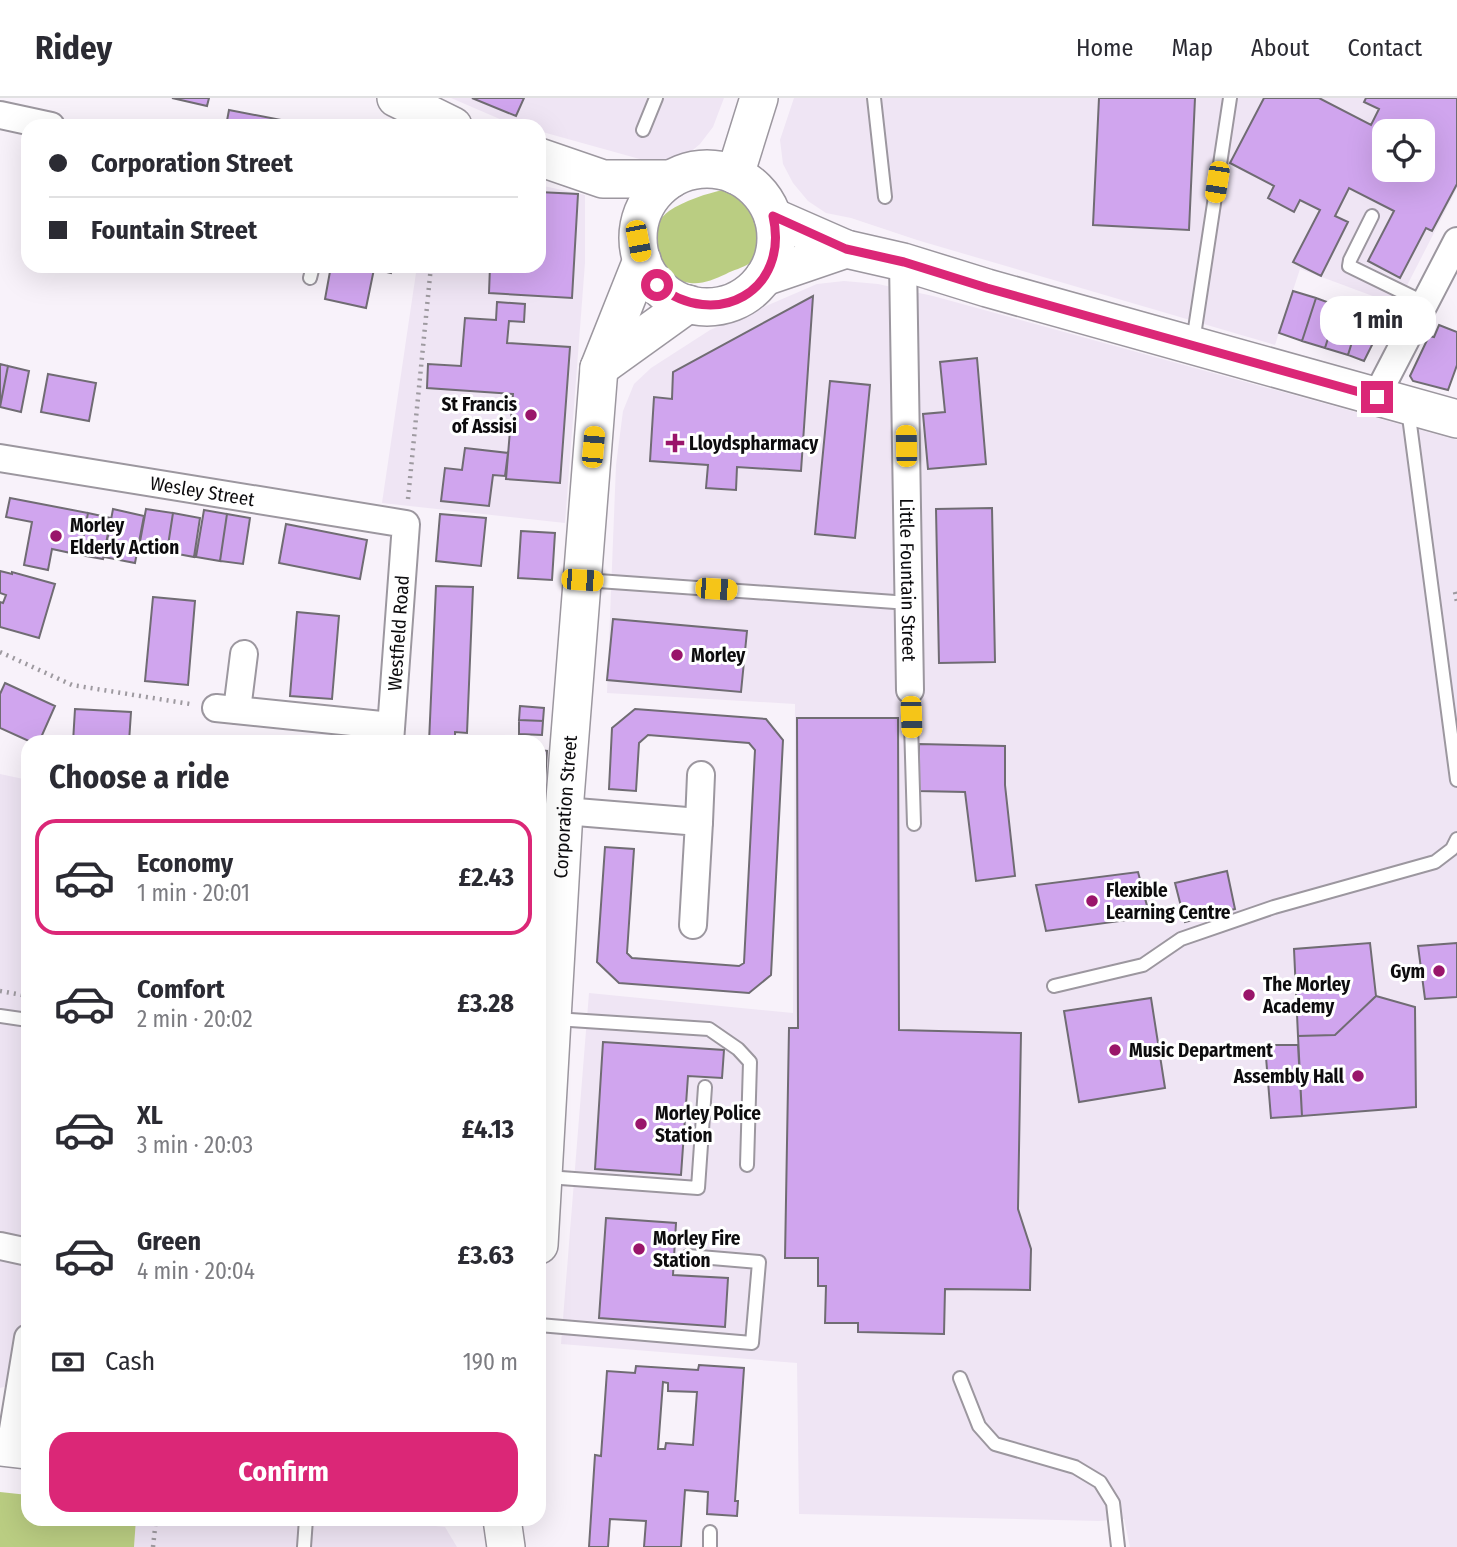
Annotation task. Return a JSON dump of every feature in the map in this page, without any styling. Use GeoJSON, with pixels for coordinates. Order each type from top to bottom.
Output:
{"type":"FeatureCollection","features":[{"type":"Feature","properties":{"kind":"main road"},"geometry":{"type":"LineString","coordinates":[[735,175],[759,98]]}},
{"type":"Feature","properties":{"kind":"main road"},"geometry":{"type":"LineString","coordinates":[[546,159],[603,179],[671,179],[698,169],[712,169],[735,175],[750,184],[762,196],[773,216],[776,241],[772,260],[764,276],[751,290],[730,303],[712,307],[688,304],[671,297],[657,285],[642,260]]}},
{"type":"Feature","properties":{"kind":"main road"},"geometry":{"type":"LineString","coordinates":[[603,179],[640,222]]}},
{"type":"Feature","properties":{"kind":"main road"},"geometry":{"type":"LineString","coordinates":[[640,222],[645,203],[671,179]]}},
{"type":"Feature","properties":{"kind":"main road"},"geometry":{"type":"LineString","coordinates":[[773,216],[846,249],[904,262],[987,288],[1457,419]]}},
{"type":"Feature","properties":{"kind":"main road","name":"Corporation Street"},"geometry":{"type":"LineString","coordinates":[[546,1066],[599,368],[642,260],[638,241],[640,222]]}},
{"type":"Feature","properties":{"kind":"main road"},"geometry":{"type":"LineString","coordinates":[[764,276],[846,249]]}},
{"type":"Feature","properties":{"kind":"main road"},"geometry":{"type":"LineString","coordinates":[[599,368],[688,304]]}},
{"type":"Feature","properties":{"kind":"main road"},"geometry":{"type":"LineString","coordinates":[[503,1526],[506,1547]]}},
{"type":"Feature","properties":{"kind":"street"},"geometry":{"type":"LineString","coordinates":[[0,115],[21,120]]}},
{"type":"Feature","properties":{"kind":"street"},"geometry":{"type":"LineString","coordinates":[[1392,401],[1425,303],[1454,254]]}},
{"type":"Feature","properties":{"kind":"street","name":"Little Fountain Street"},"geometry":{"type":"LineString","coordinates":[[904,262],[910,691]]}},
{"type":"Feature","properties":{"kind":"street","name":"Wesley Street"},"geometry":{"type":"LineString","coordinates":[[0,458],[406,524]]}},
{"type":"Feature","properties":{"kind":"street","name":"Westfield Road"},"geometry":{"type":"LineString","coordinates":[[390,734],[406,524]]}},
{"type":"Feature","properties":{"kind":"street"},"geometry":{"type":"LineString","coordinates":[[244,654],[227,709],[390,734]]}},
{"type":"Feature","properties":{"kind":"street"},"geometry":{"type":"LineString","coordinates":[[693,925],[701,775]]}},
{"type":"Feature","properties":{"kind":"street"},"geometry":{"type":"LineString","coordinates":[[564,811],[699,822]]}},
{"type":"Feature","properties":{"kind":"street"},"geometry":{"type":"LineString","coordinates":[[0,1246],[21,1250]]}},
{"type":"Feature","properties":{"kind":"street"},"geometry":{"type":"LineString","coordinates":[[13,1448],[21,1389]]}},
{"type":"Feature","properties":{"kind":"lane"},"geometry":{"type":"LineString","coordinates":[[643,130],[656,98]]}},
{"type":"Feature","properties":{"kind":"lane"},"geometry":{"type":"LineString","coordinates":[[874,98],[886,197]]}},
{"type":"Feature","properties":{"kind":"lane"},"geometry":{"type":"LineString","coordinates":[[1193,345],[1230,98]]}},
{"type":"Feature","properties":{"kind":"lane"},"geometry":{"type":"LineString","coordinates":[[1372,216],[1349,266],[1425,303]]}},
{"type":"Feature","properties":{"kind":"lane"},"geometry":{"type":"LineString","coordinates":[[1392,401],[1457,780]]}},
{"type":"Feature","properties":{"kind":"lane"},"geometry":{"type":"LineString","coordinates":[[582,580],[909,603]]}},
{"type":"Feature","properties":{"kind":"lane"},"geometry":{"type":"LineString","coordinates":[[910,691],[914,824]]}},
{"type":"Feature","properties":{"kind":"lane"},"geometry":{"type":"LineString","coordinates":[[1054,986],[1143,965],[1181,939],[1274,907],[1435,862],[1452,849],[1457,839]]}},
{"type":"Feature","properties":{"kind":"lane"},"geometry":{"type":"LineString","coordinates":[[0,1016],[21,1019]]}},
{"type":"Feature","properties":{"kind":"lane"},"geometry":{"type":"LineString","coordinates":[[551,1019],[709,1029],[738,1049],[750,1062],[747,1165]]}},
{"type":"Feature","properties":{"kind":"lane"},"geometry":{"type":"LineString","coordinates":[[546,1177],[698,1188],[705,1087]]}},
{"type":"Feature","properties":{"kind":"lane"},"geometry":{"type":"LineString","coordinates":[[546,1326],[752,1343],[759,1262],[688,1256]]}},
{"type":"Feature","properties":{"kind":"lane"},"geometry":{"type":"LineString","coordinates":[[960,1378],[979,1426],[995,1444],[1075,1467],[1100,1482],[1113,1503],[1118,1547]]}},
{"type":"Feature","properties":{"kind":"lane"},"geometry":{"type":"LineString","coordinates":[[304,1547],[306,1526]]}},
{"type":"Feature","properties":{"kind":"lane"},"geometry":{"type":"LineString","coordinates":[[710,1532],[710,1547]]}},
{"type":"Feature","properties":{"kind":"path"},"geometry":{"type":"LineString","coordinates":[[406,524],[430,273]]}},
{"type":"Feature","properties":{"kind":"path"},"geometry":{"type":"LineString","coordinates":[[0,652],[72,685],[227,709]]}},
{"type":"Feature","properties":{"kind":"path"},"geometry":{"type":"LineString","coordinates":[[0,991],[21,995]]}},
{"type":"Feature","properties":{"kind":"path"},"geometry":{"type":"LineString","coordinates":[[153,1547],[155,1526]]}},
{"type":"Feature","properties":{"kind":"shaded area"},"geometry":{"type":"Polygon","coordinates":[[[451,98],[724,98],[713,127],[700,144],[687,155],[672,161],[654,163],[546,133],[546,119],[500,119],[451,98]]]}},
{"type":"Feature","properties":{"kind":"shaded area"},"geometry":{"type":"Polygon","coordinates":[[[794,98],[1457,98],[1457,188],[1397,305],[1300,269],[1275,345],[917,240],[851,218],[826,213],[808,201],[793,183],[783,164],[780,140],[794,98]]]}},
{"type":"Feature","properties":{"kind":"shaded area"},"geometry":{"type":"Polygon","coordinates":[[[546,187],[585,195],[585,263],[565,523],[382,503],[416,273],[546,273],[546,187]]]}},
{"type":"Feature","properties":{"kind":"shaded area"},"geometry":{"type":"Polygon","coordinates":[[[844,281],[878,284],[933,296],[1457,440],[1457,1547],[1130,1547],[1124,1519],[1099,1521],[799,1514],[797,1363],[561,1344],[589,993],[793,1013],[795,704],[607,693],[616,465],[623,411],[634,384],[651,368],[710,330],[817,284],[844,281]]]}},
{"type":"Feature","properties":{"kind":"shaded area"},"geometry":{"type":"Polygon","coordinates":[[[0,774],[21,778],[21,1382],[0,1388],[0,774]]]}},
{"type":"Feature","properties":{"kind":"shaded area"},"geometry":{"type":"Polygon","coordinates":[[[136,1526],[436,1526],[445,1527],[457,1547],[134,1547],[136,1526]]]}},
{"type":"Feature","properties":{"kind":"green space"},"geometry":{"type":"Polygon","coordinates":[[[724,190],[743,195],[756,204],[764,221],[765,239],[762,248],[747,265],[711,280],[690,283],[674,278],[659,262],[655,251],[654,240],[661,220],[669,211],[682,204],[724,190]]]}},
{"type":"Feature","properties":{"kind":"green space"},"geometry":{"type":"Polygon","coordinates":[[[0,1492],[21,1494],[21,1526],[136,1526],[134,1547],[0,1547],[0,1492]]]}},
{"type":"Feature","properties":{"kind":"building"},"geometry":{"type":"Polygon","coordinates":[[[172,98],[209,98],[207,106],[172,98]]]}},
{"type":"Feature","properties":{"kind":"building"},"geometry":{"type":"Polygon","coordinates":[[[472,98],[524,98],[516,116],[472,98]]]}},
{"type":"Feature","properties":{"kind":"building"},"geometry":{"type":"Polygon","coordinates":[[[1099,98],[1195,98],[1189,230],[1093,225],[1099,98]]]}},
{"type":"Feature","properties":{"kind":"building"},"geometry":{"type":"Polygon","coordinates":[[[1264,98],[1319,98],[1371,125],[1372,123],[1372,182],[1435,182],[1435,119],[1374,119],[1379,109],[1364,102],[1366,98],[1457,98],[1457,184],[1432,231],[1426,228],[1400,278],[1368,261],[1394,211],[1349,188],[1335,216],[1348,222],[1321,276],[1293,262],[1320,210],[1300,200],[1294,212],[1268,198],[1274,186],[1230,163],[1264,98]]]}},
{"type":"Feature","properties":{"kind":"building"},"geometry":{"type":"Polygon","coordinates":[[[229,110],[276,119],[227,119],[229,110]]]}},
{"type":"Feature","properties":{"kind":"building"},"geometry":{"type":"Polygon","coordinates":[[[546,192],[578,194],[572,298],[489,293],[490,273],[546,273],[546,192]]]}},
{"type":"Feature","properties":{"kind":"building"},"geometry":{"type":"Polygon","coordinates":[[[330,273],[373,273],[366,308],[325,299],[330,273]]]}},
{"type":"Feature","properties":{"kind":"building"},"geometry":{"type":"Polygon","coordinates":[[[1293,291],[1316,298],[1302,341],[1279,333],[1293,291]]]}},
{"type":"Feature","properties":{"kind":"building"},"geometry":{"type":"Polygon","coordinates":[[[813,296],[801,471],[737,467],[736,490],[706,488],[708,465],[650,461],[654,397],[672,399],[673,372],[813,296]]]}},
{"type":"Feature","properties":{"kind":"building"},"geometry":{"type":"Polygon","coordinates":[[[1316,298],[1338,306],[1325,348],[1302,341],[1316,298]]]}},
{"type":"Feature","properties":{"kind":"building"},"geometry":{"type":"Polygon","coordinates":[[[497,302],[525,304],[524,322],[509,321],[507,343],[570,347],[560,483],[506,479],[513,394],[427,388],[428,364],[461,366],[465,318],[496,320],[497,302]]]}},
{"type":"Feature","properties":{"kind":"building"},"geometry":{"type":"Polygon","coordinates":[[[1338,306],[1361,313],[1348,355],[1325,348],[1338,306]]]}},
{"type":"Feature","properties":{"kind":"building"},"geometry":{"type":"Polygon","coordinates":[[[1361,313],[1384,321],[1364,361],[1348,355],[1361,313]]]}},
{"type":"Feature","properties":{"kind":"building"},"geometry":{"type":"Polygon","coordinates":[[[1439,325],[1457,332],[1457,365],[1448,390],[1413,381],[1410,376],[1429,336],[1434,337],[1439,325]]]}},
{"type":"Feature","properties":{"kind":"building"},"geometry":{"type":"Polygon","coordinates":[[[977,358],[986,464],[928,469],[923,414],[945,412],[940,362],[977,358]]]}},
{"type":"Feature","properties":{"kind":"building"},"geometry":{"type":"Polygon","coordinates":[[[0,364],[8,366],[0,406],[0,364]]]}},
{"type":"Feature","properties":{"kind":"building"},"geometry":{"type":"Polygon","coordinates":[[[8,366],[29,371],[21,412],[0,407],[8,366]]]}},
{"type":"Feature","properties":{"kind":"building"},"geometry":{"type":"Polygon","coordinates":[[[48,374],[96,383],[89,421],[41,412],[48,374]]]}},
{"type":"Feature","properties":{"kind":"building"},"geometry":{"type":"Polygon","coordinates":[[[830,381],[870,385],[855,538],[815,534],[830,381]]]}},
{"type":"Feature","properties":{"kind":"building"},"geometry":{"type":"Polygon","coordinates":[[[465,448],[508,453],[505,476],[493,475],[489,506],[441,501],[445,468],[462,470],[465,448]]]}},
{"type":"Feature","properties":{"kind":"building","name":"Morley Elderly Action"},"geometry":{"type":"Polygon","coordinates":[[[10,498],[88,513],[80,555],[52,549],[48,570],[24,565],[32,522],[6,517],[10,498]]]}},
{"type":"Feature","properties":{"kind":"building"},"geometry":{"type":"Polygon","coordinates":[[[992,508],[995,662],[939,663],[936,509],[992,508]]]}},
{"type":"Feature","properties":{"kind":"building"},"geometry":{"type":"Polygon","coordinates":[[[113,509],[144,516],[135,563],[104,557],[113,509]]]}},
{"type":"Feature","properties":{"kind":"building"},"geometry":{"type":"Polygon","coordinates":[[[146,509],[173,513],[167,552],[139,547],[146,509]]]}},
{"type":"Feature","properties":{"kind":"building"},"geometry":{"type":"Polygon","coordinates":[[[204,510],[227,514],[220,561],[196,557],[204,510]]]}},
{"type":"Feature","properties":{"kind":"building"},"geometry":{"type":"Polygon","coordinates":[[[88,513],[111,518],[103,559],[80,555],[88,513]]]}},
{"type":"Feature","properties":{"kind":"building"},"geometry":{"type":"Polygon","coordinates":[[[173,513],[200,518],[194,557],[167,552],[173,513]]]}},
{"type":"Feature","properties":{"kind":"building"},"geometry":{"type":"Polygon","coordinates":[[[227,514],[250,518],[243,564],[220,561],[227,514]]]}},
{"type":"Feature","properties":{"kind":"building"},"geometry":{"type":"Polygon","coordinates":[[[440,514],[486,518],[481,566],[436,561],[440,514]]]}},
{"type":"Feature","properties":{"kind":"building"},"geometry":{"type":"Polygon","coordinates":[[[286,524],[367,540],[360,579],[279,563],[286,524]]]}},
{"type":"Feature","properties":{"kind":"building"},"geometry":{"type":"Polygon","coordinates":[[[521,531],[555,533],[552,580],[518,578],[521,531]]]}},
{"type":"Feature","properties":{"kind":"building"},"geometry":{"type":"Polygon","coordinates":[[[0,571],[55,584],[39,638],[0,627],[0,602],[3,603],[6,595],[0,593],[0,571]]]}},
{"type":"Feature","properties":{"kind":"building"},"geometry":{"type":"Polygon","coordinates":[[[436,586],[473,587],[467,733],[429,735],[436,586]]]}},
{"type":"Feature","properties":{"kind":"building"},"geometry":{"type":"Polygon","coordinates":[[[153,597],[195,601],[188,685],[145,681],[153,597]]]}},
{"type":"Feature","properties":{"kind":"building"},"geometry":{"type":"Polygon","coordinates":[[[297,612],[339,616],[332,699],[290,696],[297,612]]]}},
{"type":"Feature","properties":{"kind":"building","name":"Morley"},"geometry":{"type":"Polygon","coordinates":[[[613,619],[747,631],[741,692],[607,680],[613,619]]]}},
{"type":"Feature","properties":{"kind":"building"},"geometry":{"type":"Polygon","coordinates":[[[5,683],[55,706],[42,735],[21,735],[21,737],[0,728],[0,694],[5,683]]]}},
{"type":"Feature","properties":{"kind":"building"},"geometry":{"type":"Polygon","coordinates":[[[520,706],[544,708],[543,721],[519,720],[520,706]]]}},
{"type":"Feature","properties":{"kind":"building"},"geometry":{"type":"Polygon","coordinates":[[[75,709],[131,712],[129,735],[73,735],[75,709]]]}},
{"type":"Feature","properties":{"kind":"building"},"geometry":{"type":"Polygon","coordinates":[[[635,709],[766,719],[783,740],[771,975],[749,993],[619,983],[597,962],[605,847],[634,849],[627,953],[632,958],[739,966],[744,963],[755,750],[749,743],[648,735],[639,743],[636,791],[609,789],[612,728],[635,709]]]}},
{"type":"Feature","properties":{"kind":"building"},"geometry":{"type":"Polygon","coordinates":[[[797,718],[898,718],[899,1030],[1021,1033],[1018,1209],[1031,1249],[1030,1290],[945,1289],[944,1334],[858,1332],[858,1323],[825,1323],[826,1286],[818,1286],[818,1258],[785,1258],[789,1028],[798,1028],[797,718]]]}},
{"type":"Feature","properties":{"kind":"building"},"geometry":{"type":"Polygon","coordinates":[[[519,720],[543,721],[542,735],[519,734],[519,720]]]}},
{"type":"Feature","properties":{"kind":"building"},"geometry":{"type":"Polygon","coordinates":[[[919,744],[1005,746],[1005,785],[1015,876],[976,881],[965,792],[918,791],[919,744]]]}},
{"type":"Feature","properties":{"kind":"building"},"geometry":{"type":"Polygon","coordinates":[[[1227,871],[1235,909],[1185,922],[1175,883],[1227,871]]]}},
{"type":"Feature","properties":{"kind":"building","name":"Flexible Learning Centre"},"geometry":{"type":"Polygon","coordinates":[[[1138,872],[1150,917],[1046,931],[1036,885],[1138,872]]]}},
{"type":"Feature","properties":{"kind":"building"},"geometry":{"type":"Polygon","coordinates":[[[1370,943],[1376,996],[1335,1035],[1298,1036],[1294,949],[1370,943]]]}},
{"type":"Feature","properties":{"kind":"building","name":"Gym"},"geometry":{"type":"Polygon","coordinates":[[[1457,943],[1457,997],[1425,999],[1418,946],[1457,943]]]}},
{"type":"Feature","properties":{"kind":"building","name":"Assembly Hall"},"geometry":{"type":"Polygon","coordinates":[[[1376,996],[1415,1007],[1416,1107],[1302,1116],[1298,1036],[1335,1035],[1376,996]]]}},
{"type":"Feature","properties":{"kind":"building","name":"Music Department"},"geometry":{"type":"Polygon","coordinates":[[[1151,998],[1165,1088],[1079,1102],[1064,1011],[1151,998]]]}},
{"type":"Feature","properties":{"kind":"building","name":"Morley Police Station"},"geometry":{"type":"Polygon","coordinates":[[[603,1042],[724,1050],[722,1078],[688,1076],[681,1175],[595,1169],[603,1042]]]}},
{"type":"Feature","properties":{"kind":"building"},"geometry":{"type":"Polygon","coordinates":[[[1265,1045],[1298,1045],[1302,1116],[1271,1118],[1265,1045]]]}},
{"type":"Feature","properties":{"kind":"building","name":"Morley Fire Station"},"geometry":{"type":"Polygon","coordinates":[[[606,1218],[676,1223],[673,1275],[728,1278],[725,1327],[599,1318],[606,1218]]]}},
{"type":"Feature","properties":{"kind":"building"},"geometry":{"type":"Polygon","coordinates":[[[699,1365],[744,1368],[735,1501],[738,1501],[737,1516],[707,1514],[708,1492],[685,1490],[681,1547],[644,1547],[646,1521],[610,1519],[608,1547],[589,1547],[595,1455],[601,1456],[607,1371],[635,1373],[636,1366],[698,1370],[699,1365]],[[663,1382],[658,1449],[665,1449],[666,1443],[693,1445],[697,1392],[668,1391],[668,1383],[663,1382]]]}},
{"type":"Feature","properties":{"kind":"place","name":"St Francis of Assisi"},"geometry":{"type":"Point","coordinates":[531,415]}},
{"type":"Feature","properties":{"kind":"place","name":"Lloydspharmacy"},"geometry":{"type":"Point","coordinates":[675,443]}},
{"type":"Feature","properties":{"kind":"place","name":"Morley Elderly Action"},"geometry":{"type":"Point","coordinates":[56,536]}},
{"type":"Feature","properties":{"kind":"place","name":"Morley"},"geometry":{"type":"Point","coordinates":[677,655]}},
{"type":"Feature","properties":{"kind":"place","name":"Flexible Learning Centre"},"geometry":{"type":"Point","coordinates":[1092,901]}},
{"type":"Feature","properties":{"kind":"place","name":"Gym"},"geometry":{"type":"Point","coordinates":[1439,971]}},
{"type":"Feature","properties":{"kind":"place","name":"The Morley Academy"},"geometry":{"type":"Point","coordinates":[1249,995]}},
{"type":"Feature","properties":{"kind":"place","name":"Music Department"},"geometry":{"type":"Point","coordinates":[1115,1050]}},
{"type":"Feature","properties":{"kind":"place","name":"Assembly Hall"},"geometry":{"type":"Point","coordinates":[1358,1076]}},
{"type":"Feature","properties":{"kind":"place","name":"Morley Police Station"},"geometry":{"type":"Point","coordinates":[641,1124]}},
{"type":"Feature","properties":{"kind":"place","name":"Morley Fire Station"},"geometry":{"type":"Point","coordinates":[639,1249]}},
{"type":"Feature","properties":{"kind":"route"},"geometry":{"type":"LineString","coordinates":[[657,285],[671,297],[700,306],[712,307],[741,298],[764,276],[772,260],[776,241],[773,216],[846,249],[904,262],[987,288],[1377,397]]}}]}
